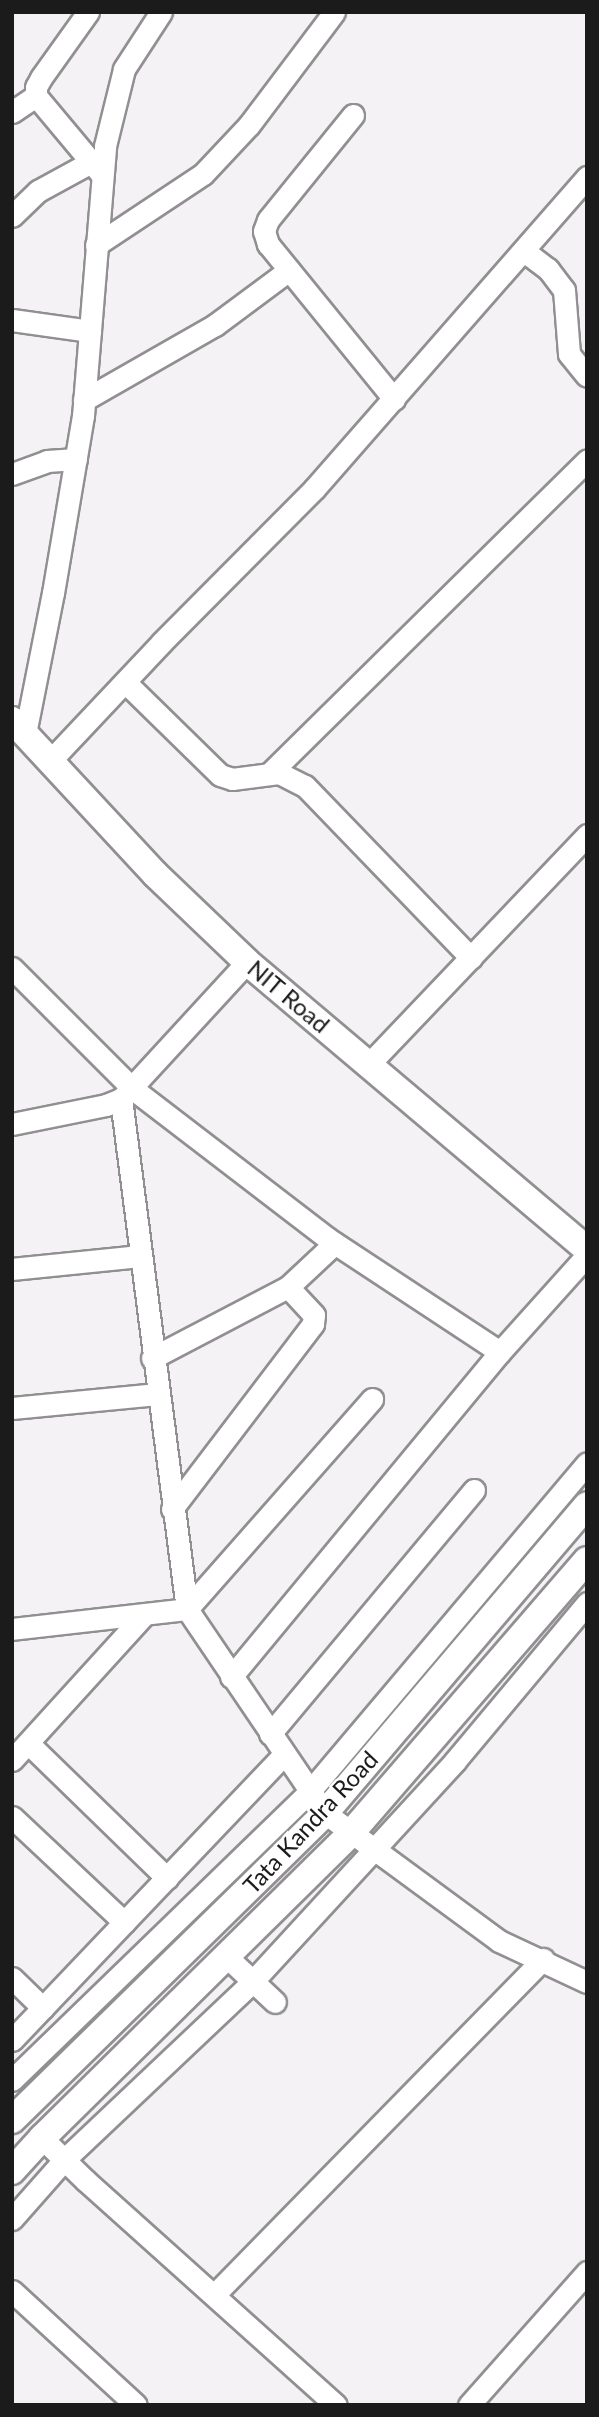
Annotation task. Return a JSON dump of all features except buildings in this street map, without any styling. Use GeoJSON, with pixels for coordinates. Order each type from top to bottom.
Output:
{"type":"FeatureCollection","features":[{"type":"Feature","properties":{"kind":"main road","name":"NIT Road"},"geometry":{"type":"LineString","coordinates":[[19,727],[155,874],[247,962],[370,1062],[585,1245]]}},
{"type":"Feature","properties":{"kind":"main road","name":"Tata Kandra Road"},"geometry":{"type":"LineString","coordinates":[[12,2120],[317,1802],[587,1505]]}},
{"type":"Feature","properties":{"kind":"main road","name":"Tata Kandra Road"},"geometry":{"type":"LineString","coordinates":[[12,2171],[42,2138],[352,1832],[587,1560]]}},
{"type":"Feature","properties":{"kind":"street"},"geometry":{"type":"LineString","coordinates":[[88,12],[41,78],[36,87],[36,96],[97,169]]}},
{"type":"Feature","properties":{"kind":"street"},"geometry":{"type":"LineString","coordinates":[[19,727],[76,459],[90,331],[96,245],[97,169],[124,69],[161,12]]}},
{"type":"Feature","properties":{"kind":"street"},"geometry":{"type":"LineString","coordinates":[[96,245],[203,174],[249,125],[334,12]]}},
{"type":"Feature","properties":{"kind":"street"},"geometry":{"type":"LineString","coordinates":[[12,112],[36,96]]}},
{"type":"Feature","properties":{"kind":"street"},"geometry":{"type":"LineString","coordinates":[[353,114],[268,220],[264,231],[268,244],[394,399]]}},
{"type":"Feature","properties":{"kind":"street"},"geometry":{"type":"LineString","coordinates":[[12,216],[38,191],[97,169]]}},
{"type":"Feature","properties":{"kind":"street"},"geometry":{"type":"LineString","coordinates":[[51,761],[314,489],[587,177]]}},
{"type":"Feature","properties":{"kind":"street"},"geometry":{"type":"LineString","coordinates":[[524,251],[548,269],[564,290],[569,354],[587,376]]}},
{"type":"Feature","properties":{"kind":"street"},"geometry":{"type":"LineString","coordinates":[[84,400],[215,325],[289,271]]}},
{"type":"Feature","properties":{"kind":"street"},"geometry":{"type":"LineString","coordinates":[[12,320],[90,331]]}},
{"type":"Feature","properties":{"kind":"street"},"geometry":{"type":"LineString","coordinates":[[12,474],[30,465],[76,459]]}},
{"type":"Feature","properties":{"kind":"street"},"geometry":{"type":"LineString","coordinates":[[269,774],[587,460]]}},
{"type":"Feature","properties":{"kind":"street"},"geometry":{"type":"LineString","coordinates":[[125,682],[220,775],[232,779],[279,773],[292,776],[305,786],[471,958]]}},
{"type":"Feature","properties":{"kind":"street"},"geometry":{"type":"LineString","coordinates":[[370,1062],[587,835]]}},
{"type":"Feature","properties":{"kind":"street"},"geometry":{"type":"LineString","coordinates":[[12,1124],[106,1105],[127,1094],[247,962]]}},
{"type":"Feature","properties":{"kind":"street"},"geometry":{"type":"LineString","coordinates":[[12,968],[127,1094],[335,1243],[500,1352]]}},
{"type":"Feature","properties":{"kind":"street"},"geometry":{"type":"LineString","coordinates":[[127,1094],[139,1256],[187,1609],[317,1802],[373,1850],[499,1941],[543,1959],[587,1982]]}},
{"type":"Feature","properties":{"kind":"street"},"geometry":{"type":"LineString","coordinates":[[152,1358],[288,1287],[335,1243]]}},
{"type":"Feature","properties":{"kind":"street"},"geometry":{"type":"LineString","coordinates":[[231,1677],[585,1245]]}},
{"type":"Feature","properties":{"kind":"street"},"geometry":{"type":"LineString","coordinates":[[12,1269],[139,1256]]}},
{"type":"Feature","properties":{"kind":"street"},"geometry":{"type":"LineString","coordinates":[[172,1509],[315,1320],[288,1287]]}},
{"type":"Feature","properties":{"kind":"street"},"geometry":{"type":"LineString","coordinates":[[12,1408],[157,1394]]}},
{"type":"Feature","properties":{"kind":"street"},"geometry":{"type":"LineString","coordinates":[[12,1629],[187,1609],[372,1399]]}},
{"type":"Feature","properties":{"kind":"street"},"geometry":{"type":"LineString","coordinates":[[12,2080],[317,1802],[587,1463]]}},
{"type":"Feature","properties":{"kind":"street"},"geometry":{"type":"LineString","coordinates":[[270,1734],[474,1490]]}},
{"type":"Feature","properties":{"kind":"street"},"geometry":{"type":"LineString","coordinates":[[12,2219],[64,2160],[254,1980],[455,1761],[587,1603]]}},
{"type":"Feature","properties":{"kind":"street"},"geometry":{"type":"LineString","coordinates":[[546,1607],[571,1622],[587,1637]]}},
{"type":"Feature","properties":{"kind":"street"},"geometry":{"type":"LineString","coordinates":[[12,1760],[144,1616]]}},
{"type":"Feature","properties":{"kind":"street"},"geometry":{"type":"LineString","coordinates":[[433,1740],[455,1761]]}},
{"type":"Feature","properties":{"kind":"street"},"geometry":{"type":"LineString","coordinates":[[28,1743],[167,1878]]}},
{"type":"Feature","properties":{"kind":"street"},"geometry":{"type":"LineString","coordinates":[[12,2040],[284,1754]]}},
{"type":"Feature","properties":{"kind":"street"},"geometry":{"type":"LineString","coordinates":[[12,1817],[124,1922]]}},
{"type":"Feature","properties":{"kind":"street"},"geometry":{"type":"LineString","coordinates":[[226,1956],[275,2002]]}},
{"type":"Feature","properties":{"kind":"street"},"geometry":{"type":"LineString","coordinates":[[215,2294],[543,1959]]}},
{"type":"Feature","properties":{"kind":"street"},"geometry":{"type":"LineString","coordinates":[[12,1978],[43,2008]]}},
{"type":"Feature","properties":{"kind":"street"},"geometry":{"type":"LineString","coordinates":[[42,2138],[336,2405]]}},
{"type":"Feature","properties":{"kind":"street"},"geometry":{"type":"LineString","coordinates":[[469,2405],[587,2272]]}},
{"type":"Feature","properties":{"kind":"street"},"geometry":{"type":"LineString","coordinates":[[12,2291],[136,2405]]}}]}
